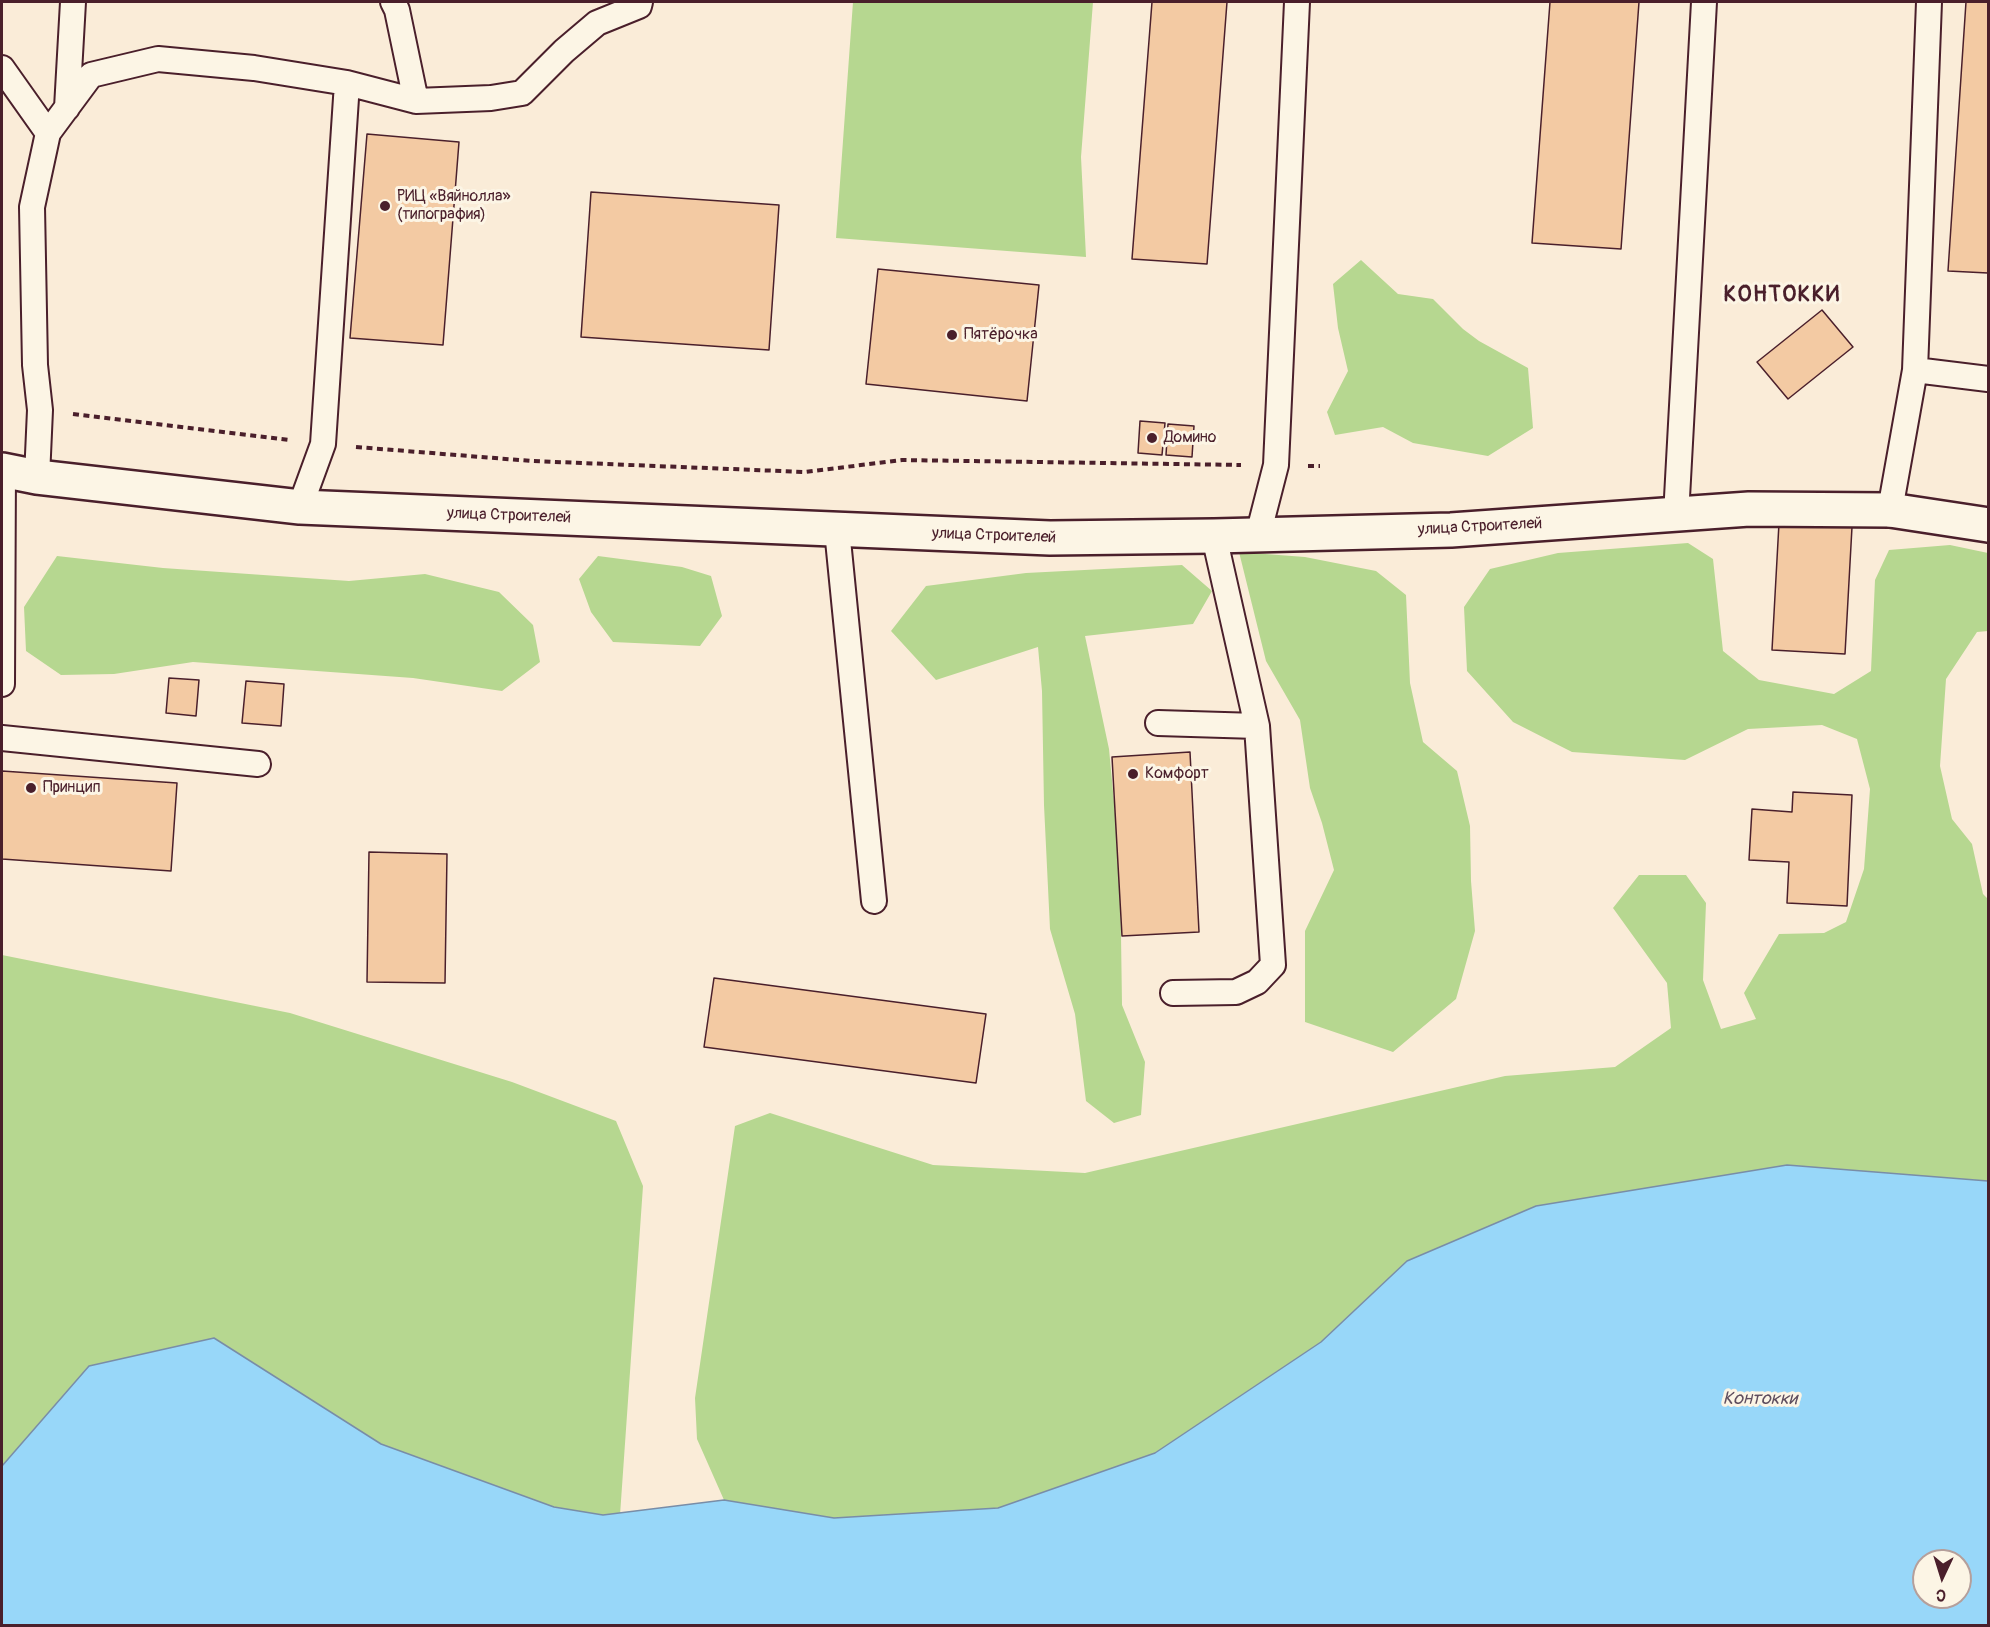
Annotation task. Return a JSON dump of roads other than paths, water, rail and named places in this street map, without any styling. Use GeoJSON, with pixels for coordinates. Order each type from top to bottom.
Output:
{"type":"FeatureCollection","features":[{"type":"Feature","properties":{"kind":"street","name":"улица Строителей"},"geometry":{"type":"LineString","coordinates":[[2,470],[37,477],[300,507],[1050,538],[1451,530],[1676,516],[1749,509],[1890,510],[1989,525]]}},
{"type":"Feature","properties":{"kind":"lane"},"geometry":{"type":"LineString","coordinates":[[66,108],[73,2]]}},
{"type":"Feature","properties":{"kind":"lane"},"geometry":{"type":"LineString","coordinates":[[393,2],[397,10],[416,101]]}},
{"type":"Feature","properties":{"kind":"lane"},"geometry":{"type":"LineString","coordinates":[[37,477],[40,410],[35,365],[33,207],[48,133],[91,75],[158,59],[254,68],[346,83],[416,101],[491,98],[522,93],[564,51],[597,23],[639,6],[640,2]]}},
{"type":"Feature","properties":{"kind":"lane"},"geometry":{"type":"LineString","coordinates":[[1258,535],[1276,465],[1297,2]]}},
{"type":"Feature","properties":{"kind":"lane"},"geometry":{"type":"LineString","coordinates":[[1676,516],[1704,2]]}},
{"type":"Feature","properties":{"kind":"lane"},"geometry":{"type":"LineString","coordinates":[[1890,510],[1915,370],[1929,2]]}},
{"type":"Feature","properties":{"kind":"lane"},"geometry":{"type":"LineString","coordinates":[[2,68],[48,133]]}},
{"type":"Feature","properties":{"kind":"lane"},"geometry":{"type":"LineString","coordinates":[[300,507],[323,444],[346,83]]}},
{"type":"Feature","properties":{"kind":"lane"},"geometry":{"type":"LineString","coordinates":[[1915,370],[1989,379]]}},
{"type":"Feature","properties":{"kind":"lane"},"geometry":{"type":"LineString","coordinates":[[2,470],[2,684]]}},
{"type":"Feature","properties":{"kind":"lane"},"geometry":{"type":"LineString","coordinates":[[837,530],[874,901]]}},
{"type":"Feature","properties":{"kind":"lane"},"geometry":{"type":"LineString","coordinates":[[1173,993],[1236,992],[1257,982],[1273,965],[1257,726],[1214,536]]}},
{"type":"Feature","properties":{"kind":"lane"},"geometry":{"type":"LineString","coordinates":[[1158,723],[1257,726]]}},
{"type":"Feature","properties":{"kind":"lane"},"geometry":{"type":"LineString","coordinates":[[2,738],[258,764]]}},
{"type":"Feature","properties":{"kind":"water","name":"Контокки"},"geometry":{"type":"Polygon","coordinates":[[[1787,1165],[1988,1181],[1988,1625],[2,1625],[2,1466],[89,1366],[214,1338],[381,1444],[554,1507],[603,1515],[724,1500],[834,1518],[998,1508],[1155,1453],[1321,1342],[1407,1261],[1536,1206],[1787,1165]]]}},
{"type":"Feature","properties":{"kind":"place","name":"РИЦ «Вяйнолла» (типография)"},"geometry":{"type":"Point","coordinates":[385,206]}},
{"type":"Feature","properties":{"kind":"place","name":"Пятёрочка"},"geometry":{"type":"Point","coordinates":[952,335]}},
{"type":"Feature","properties":{"kind":"place","name":"Домино"},"geometry":{"type":"Point","coordinates":[1152,438]}},
{"type":"Feature","properties":{"kind":"place","name":"Комфорт"},"geometry":{"type":"Point","coordinates":[1133,774]}},
{"type":"Feature","properties":{"kind":"place","name":"Принцип"},"geometry":{"type":"Point","coordinates":[31,788]}},
{"type":"Feature","properties":{"kind":"district","name":"КОНТОККИ"},"geometry":{"type":"Point","coordinates":[1782,295]}}]}
